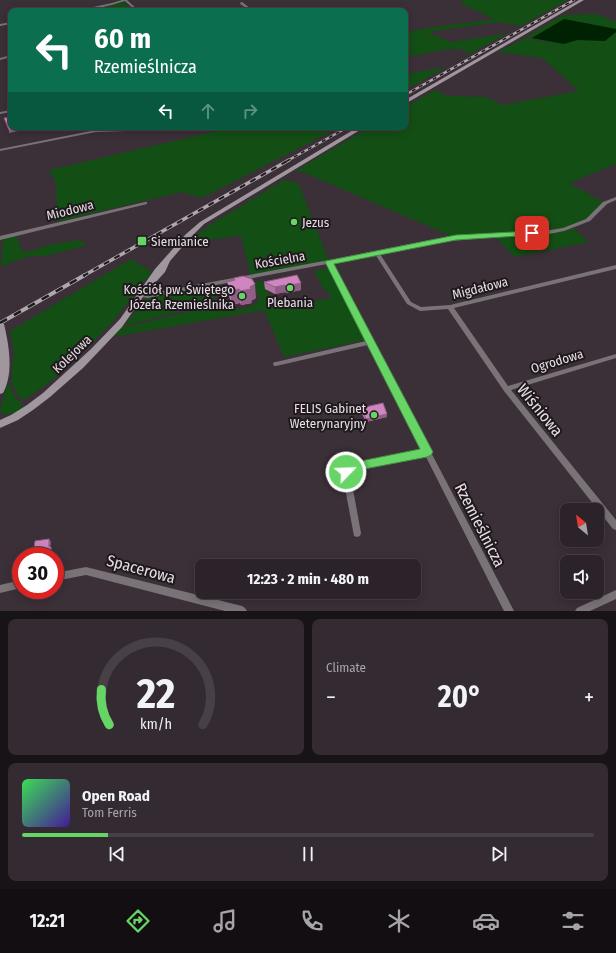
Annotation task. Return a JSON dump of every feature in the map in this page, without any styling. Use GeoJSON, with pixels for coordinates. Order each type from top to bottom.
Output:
{"type":"FeatureCollection","features":[{"type":"Feature","properties":{"kind":"street"},"geometry":{"type":"LineString","coordinates":[[89,8],[125,0],[134,8]]}},
{"type":"Feature","properties":{"kind":"street"},"geometry":{"type":"LineString","coordinates":[[408,100],[582,0]]}},
{"type":"Feature","properties":{"kind":"street"},"geometry":{"type":"LineString","coordinates":[[241,3],[248,8]]}},
{"type":"Feature","properties":{"kind":"street"},"geometry":{"type":"LineString","coordinates":[[0,150],[96,131],[127,130]]}},
{"type":"Feature","properties":{"kind":"street","name":"Kolejowa"},"geometry":{"type":"LineString","coordinates":[[0,424],[13,418],[28,408],[59,384],[108,337],[147,287],[158,278],[181,242],[202,222],[357,130]]}},
{"type":"Feature","properties":{"kind":"street","name":"Kościelna"},"geometry":{"type":"LineString","coordinates":[[141,295],[147,296],[456,238],[551,232],[572,227],[588,220],[605,203],[616,198]]}},
{"type":"Feature","properties":{"kind":"street","name":"Miodowa"},"geometry":{"type":"LineString","coordinates":[[0,238],[144,203]]}},
{"type":"Feature","properties":{"kind":"street","name":"Migdałowa"},"geometry":{"type":"LineString","coordinates":[[377,252],[409,304],[420,309],[450,307],[616,267]]}},
{"type":"Feature","properties":{"kind":"street","name":"Rzemieślnicza"},"geometry":{"type":"LineString","coordinates":[[329,262],[509,611]]}},
{"type":"Feature","properties":{"kind":"street","name":"Wiśniowa"},"geometry":{"type":"LineString","coordinates":[[450,307],[506,389],[616,526]]}},
{"type":"Feature","properties":{"kind":"street"},"geometry":{"type":"LineString","coordinates":[[0,325],[5,360],[0,391]]}},
{"type":"Feature","properties":{"kind":"street"},"geometry":{"type":"LineString","coordinates":[[276,364],[370,342]]}},
{"type":"Feature","properties":{"kind":"street","name":"Ogrodowa"},"geometry":{"type":"LineString","coordinates":[[506,389],[616,356]]}},
{"type":"Feature","properties":{"kind":"street"},"geometry":{"type":"LineString","coordinates":[[357,533],[346,472],[347,469],[350,467],[427,452]]}},
{"type":"Feature","properties":{"kind":"street","name":"Spacerowa"},"geometry":{"type":"LineString","coordinates":[[64,575],[86,571],[242,611]]}},
{"type":"Feature","properties":{"kind":"street"},"geometry":{"type":"LineString","coordinates":[[0,589],[12,586]]}},
{"type":"Feature","properties":{"kind":"street"},"geometry":{"type":"LineString","coordinates":[[580,611],[616,594]]}},
{"type":"Feature","properties":{"kind":"green space"},"geometry":{"type":"Polygon","coordinates":[[[464,0],[568,0],[521,26],[497,22],[428,32],[450,42],[504,34],[513,30],[468,55],[466,51],[452,49],[408,56],[408,33],[413,30],[494,19],[460,3],[464,0]]]}},
{"type":"Feature","properties":{"kind":"green space"},"geometry":{"type":"Polygon","coordinates":[[[124,2],[131,8],[94,8],[124,2]]]}},
{"type":"Feature","properties":{"kind":"green space"},"geometry":{"type":"Polygon","coordinates":[[[597,14],[616,22],[616,164],[569,183],[605,203],[588,220],[572,227],[589,242],[514,257],[494,235],[456,238],[300,171],[295,171],[365,130],[408,130],[408,105],[435,90],[448,96],[486,97],[503,105],[579,91],[542,58],[498,52],[525,38],[566,47],[526,37],[563,15],[597,14]]]}},
{"type":"Feature","properties":{"kind":"green space"},"geometry":{"type":"Polygon","coordinates":[[[447,67],[408,88],[408,74],[447,67]]]}},
{"type":"Feature","properties":{"kind":"green space"},"geometry":{"type":"Polygon","coordinates":[[[221,130],[334,130],[202,198],[181,192],[57,222],[56,183],[49,170],[221,130]]]}},
{"type":"Feature","properties":{"kind":"green space"},"geometry":{"type":"Polygon","coordinates":[[[284,180],[296,182],[300,187],[329,261],[251,276],[241,236],[190,242],[211,224],[284,180]]]}},
{"type":"Feature","properties":{"kind":"green space"},"geometry":{"type":"Polygon","coordinates":[[[16,235],[22,251],[28,252],[48,245],[78,240],[87,244],[82,247],[45,256],[31,256],[1,267],[3,239],[16,235]]]}},
{"type":"Feature","properties":{"kind":"green space"},"geometry":{"type":"Polygon","coordinates":[[[131,259],[152,272],[110,325],[54,379],[24,400],[18,396],[11,381],[14,352],[10,331],[131,259]]]}},
{"type":"Feature","properties":{"kind":"green space"},"geometry":{"type":"Polygon","coordinates":[[[329,268],[366,340],[284,357],[264,310],[113,337],[121,328],[217,305],[219,310],[247,308],[256,303],[259,299],[258,294],[254,290],[251,283],[263,281],[272,301],[280,300],[283,307],[331,298],[328,291],[324,290],[314,271],[329,268]]]}},
{"type":"Feature","properties":{"kind":"green space"},"geometry":{"type":"Polygon","coordinates":[[[205,286],[214,295],[216,302],[124,326],[146,298],[205,286]]]}},
{"type":"Feature","properties":{"kind":"green space"},"geometry":{"type":"Polygon","coordinates":[[[8,382],[15,397],[23,404],[21,406],[23,408],[13,413],[2,414],[0,410],[8,382]]]}},
{"type":"Feature","properties":{"kind":"shaded area"},"geometry":{"type":"Polygon","coordinates":[[[564,19],[616,29],[616,32],[605,41],[577,40],[564,44],[532,38],[564,19]]]}},
{"type":"Feature","properties":{"kind":"building"},"geometry":{"type":"Polygon","coordinates":[[[8,117],[8,128],[4,118],[8,117]]]}},
{"type":"Feature","properties":{"kind":"building"},"geometry":{"type":"Polygon","coordinates":[[[297,275],[301,283],[275,287],[264,282],[297,275]]]}},
{"type":"Feature","properties":{"kind":"building"},"geometry":{"type":"Polygon","coordinates":[[[243,276],[252,279],[255,284],[250,287],[251,289],[230,291],[227,282],[235,280],[234,278],[243,276]]]}},
{"type":"Feature","properties":{"kind":"building","name":"FELIS Gabinet Weterynaryjny"},"geometry":{"type":"Polygon","coordinates":[[[383,403],[387,414],[366,419],[361,408],[383,403]]]}},
{"type":"Feature","properties":{"kind":"building"},"geometry":{"type":"Polygon","coordinates":[[[49,539],[49,547],[34,547],[35,541],[49,539]]]}},
{"type":"Feature","properties":{"kind":"railway"},"geometry":{"type":"LineString","coordinates":[[408,93],[574,0]]}},
{"type":"Feature","properties":{"kind":"railway"},"geometry":{"type":"LineString","coordinates":[[287,161],[343,130]]}},
{"type":"Feature","properties":{"kind":"railway"},"geometry":{"type":"LineString","coordinates":[[83,276],[289,160]]}},
{"type":"Feature","properties":{"kind":"railway"},"geometry":{"type":"LineString","coordinates":[[0,323],[85,275]]}},
{"type":"Feature","properties":{"kind":"place","name":"Jezus"},"geometry":{"type":"Point","coordinates":[294,222]}},
{"type":"Feature","properties":{"kind":"place","name":"Siemianice"},"geometry":{"type":"Point","coordinates":[142,241]}},
{"type":"Feature","properties":{"kind":"place","name":"Plebania"},"geometry":{"type":"Point","coordinates":[290,288]}},
{"type":"Feature","properties":{"kind":"place","name":"Kościół pw. Świętego Józefa Rzemieślnika"},"geometry":{"type":"Point","coordinates":[242,296]}},
{"type":"Feature","properties":{"kind":"place","name":"FELIS Gabinet Weterynaryjny"},"geometry":{"type":"Point","coordinates":[374,415]}},
{"type":"Feature","properties":{"kind":"route"},"geometry":{"type":"LineString","coordinates":[[346,472],[350,467],[427,452],[329,262],[364,254],[456,238],[532,233]]}}]}
